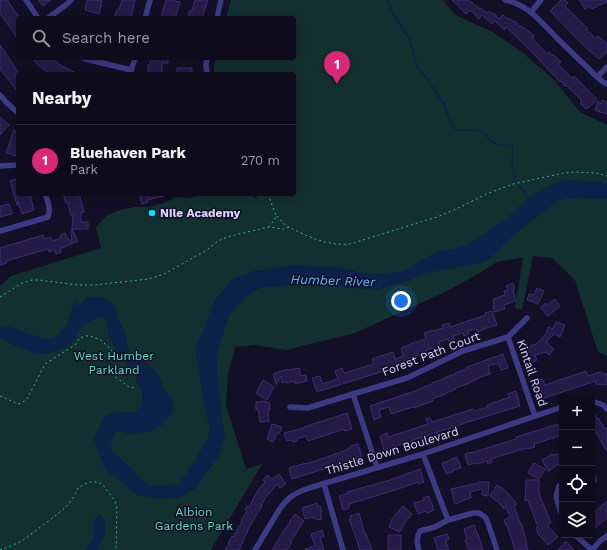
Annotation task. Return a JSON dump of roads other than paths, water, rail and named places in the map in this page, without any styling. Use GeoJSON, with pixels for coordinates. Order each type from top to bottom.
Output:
{"type":"FeatureCollection","features":[{"type":"Feature","properties":{"kind":"street"},"geometry":{"type":"LineString","coordinates":[[26,0],[37,16]]}},
{"type":"Feature","properties":{"kind":"street"},"geometry":{"type":"LineString","coordinates":[[51,16],[71,0]]}},
{"type":"Feature","properties":{"kind":"street"},"geometry":{"type":"LineString","coordinates":[[146,16],[150,0]]}},
{"type":"Feature","properties":{"kind":"street"},"geometry":{"type":"LineString","coordinates":[[217,16],[221,0]]}},
{"type":"Feature","properties":{"kind":"street"},"geometry":{"type":"LineString","coordinates":[[506,0],[531,12],[597,77],[607,84]]}},
{"type":"Feature","properties":{"kind":"street"},"geometry":{"type":"LineString","coordinates":[[531,12],[541,0]]}},
{"type":"Feature","properties":{"kind":"street"},"geometry":{"type":"LineString","coordinates":[[89,60],[131,72],[134,60]]}},
{"type":"Feature","properties":{"kind":"street"},"geometry":{"type":"LineString","coordinates":[[207,60],[207,72]]}},
{"type":"Feature","properties":{"kind":"street"},"geometry":{"type":"LineString","coordinates":[[597,77],[607,67]]}},
{"type":"Feature","properties":{"kind":"street"},"geometry":{"type":"LineString","coordinates":[[0,95],[16,111]]}},
{"type":"Feature","properties":{"kind":"street"},"geometry":{"type":"LineString","coordinates":[[0,166],[16,165]]}},
{"type":"Feature","properties":{"kind":"street"},"geometry":{"type":"LineString","coordinates":[[0,231],[48,217],[50,207],[46,196]]}},
{"type":"Feature","properties":{"kind":"street","name":"Forest Path Court"},"geometry":{"type":"LineString","coordinates":[[290,407],[308,408],[407,378],[463,352],[508,337],[527,318]]}},
{"type":"Feature","properties":{"kind":"street","name":"Kintail Road"},"geometry":{"type":"LineString","coordinates":[[508,337],[535,416]]}},
{"type":"Feature","properties":{"kind":"street"},"geometry":{"type":"LineString","coordinates":[[353,394],[377,467]]}},
{"type":"Feature","properties":{"kind":"street"},"geometry":{"type":"LineString","coordinates":[[595,402],[603,405],[607,409]]}},
{"type":"Feature","properties":{"kind":"street","name":"Thistle Down Boulevard"},"geometry":{"type":"LineString","coordinates":[[255,550],[279,510],[288,498],[294,494],[377,467],[423,454],[559,409]]}},
{"type":"Feature","properties":{"kind":"street"},"geometry":{"type":"LineString","coordinates":[[423,454],[448,520]]}},
{"type":"Feature","properties":{"kind":"street"},"geometry":{"type":"LineString","coordinates":[[324,484],[343,550]]}},
{"type":"Feature","properties":{"kind":"street"},"geometry":{"type":"LineString","coordinates":[[559,486],[556,497],[559,506]]}},
{"type":"Feature","properties":{"kind":"street"},"geometry":{"type":"LineString","coordinates":[[419,550],[417,537],[420,531],[448,520],[473,513],[479,513],[485,516],[497,550]]}},
{"type":"Feature","properties":{"kind":"street"},"geometry":{"type":"LineString","coordinates":[[578,538],[592,550],[607,536]]}},
{"type":"Feature","properties":{"kind":"water","name":"Humber River"},"geometry":{"type":"Polygon","coordinates":[[[568,180],[607,183],[607,199],[569,198],[558,201],[517,232],[490,259],[481,263],[421,274],[411,280],[377,290],[320,285],[262,287],[252,292],[229,315],[216,357],[225,437],[219,456],[195,489],[179,498],[161,499],[137,495],[106,470],[97,450],[94,437],[105,416],[117,412],[134,412],[142,406],[142,392],[136,381],[134,371],[122,359],[111,341],[108,334],[107,320],[98,317],[83,326],[79,330],[76,339],[66,347],[49,354],[37,354],[11,344],[4,339],[0,339],[0,326],[10,327],[44,339],[59,335],[68,322],[75,302],[79,306],[85,298],[101,298],[108,300],[115,305],[119,321],[126,334],[127,346],[133,356],[147,363],[159,376],[165,391],[173,400],[173,412],[161,426],[148,432],[131,434],[116,431],[111,442],[112,451],[151,486],[179,484],[208,438],[210,430],[204,404],[196,352],[198,341],[215,300],[233,279],[254,271],[294,265],[344,268],[371,274],[387,274],[403,271],[436,252],[461,247],[473,241],[505,220],[529,197],[550,185],[568,180]]]}},
{"type":"Feature","properties":{"kind":"water"},"geometry":{"type":"Polygon","coordinates":[[[100,514],[106,523],[104,537],[98,550],[86,550],[93,538],[93,522],[100,514]]]}},
{"type":"Feature","properties":{"kind":"waterway"},"geometry":{"type":"LineString","coordinates":[[387,0],[394,15],[410,40],[417,67],[444,104],[451,125],[457,130],[476,130],[484,133],[492,142],[499,145],[513,146],[512,165],[516,181]]}},
{"type":"Feature","properties":{"kind":"waterway"},"geometry":{"type":"LineString","coordinates":[[518,185],[530,199]]}},
{"type":"Feature","properties":{"kind":"place","name":"Bluehaven Park"},"geometry":{"type":"Point","coordinates":[337,84]}},
{"type":"Feature","properties":{"kind":"place","name":"Nile Academy"},"geometry":{"type":"Point","coordinates":[152,213]}},
{"type":"Feature","properties":{"kind":"park label","name":"West Humber Parkland"},"geometry":{"type":"Point","coordinates":[114,363]}},
{"type":"Feature","properties":{"kind":"park label","name":"Albion Gardens Park"},"geometry":{"type":"Point","coordinates":[194,519]}}]}
